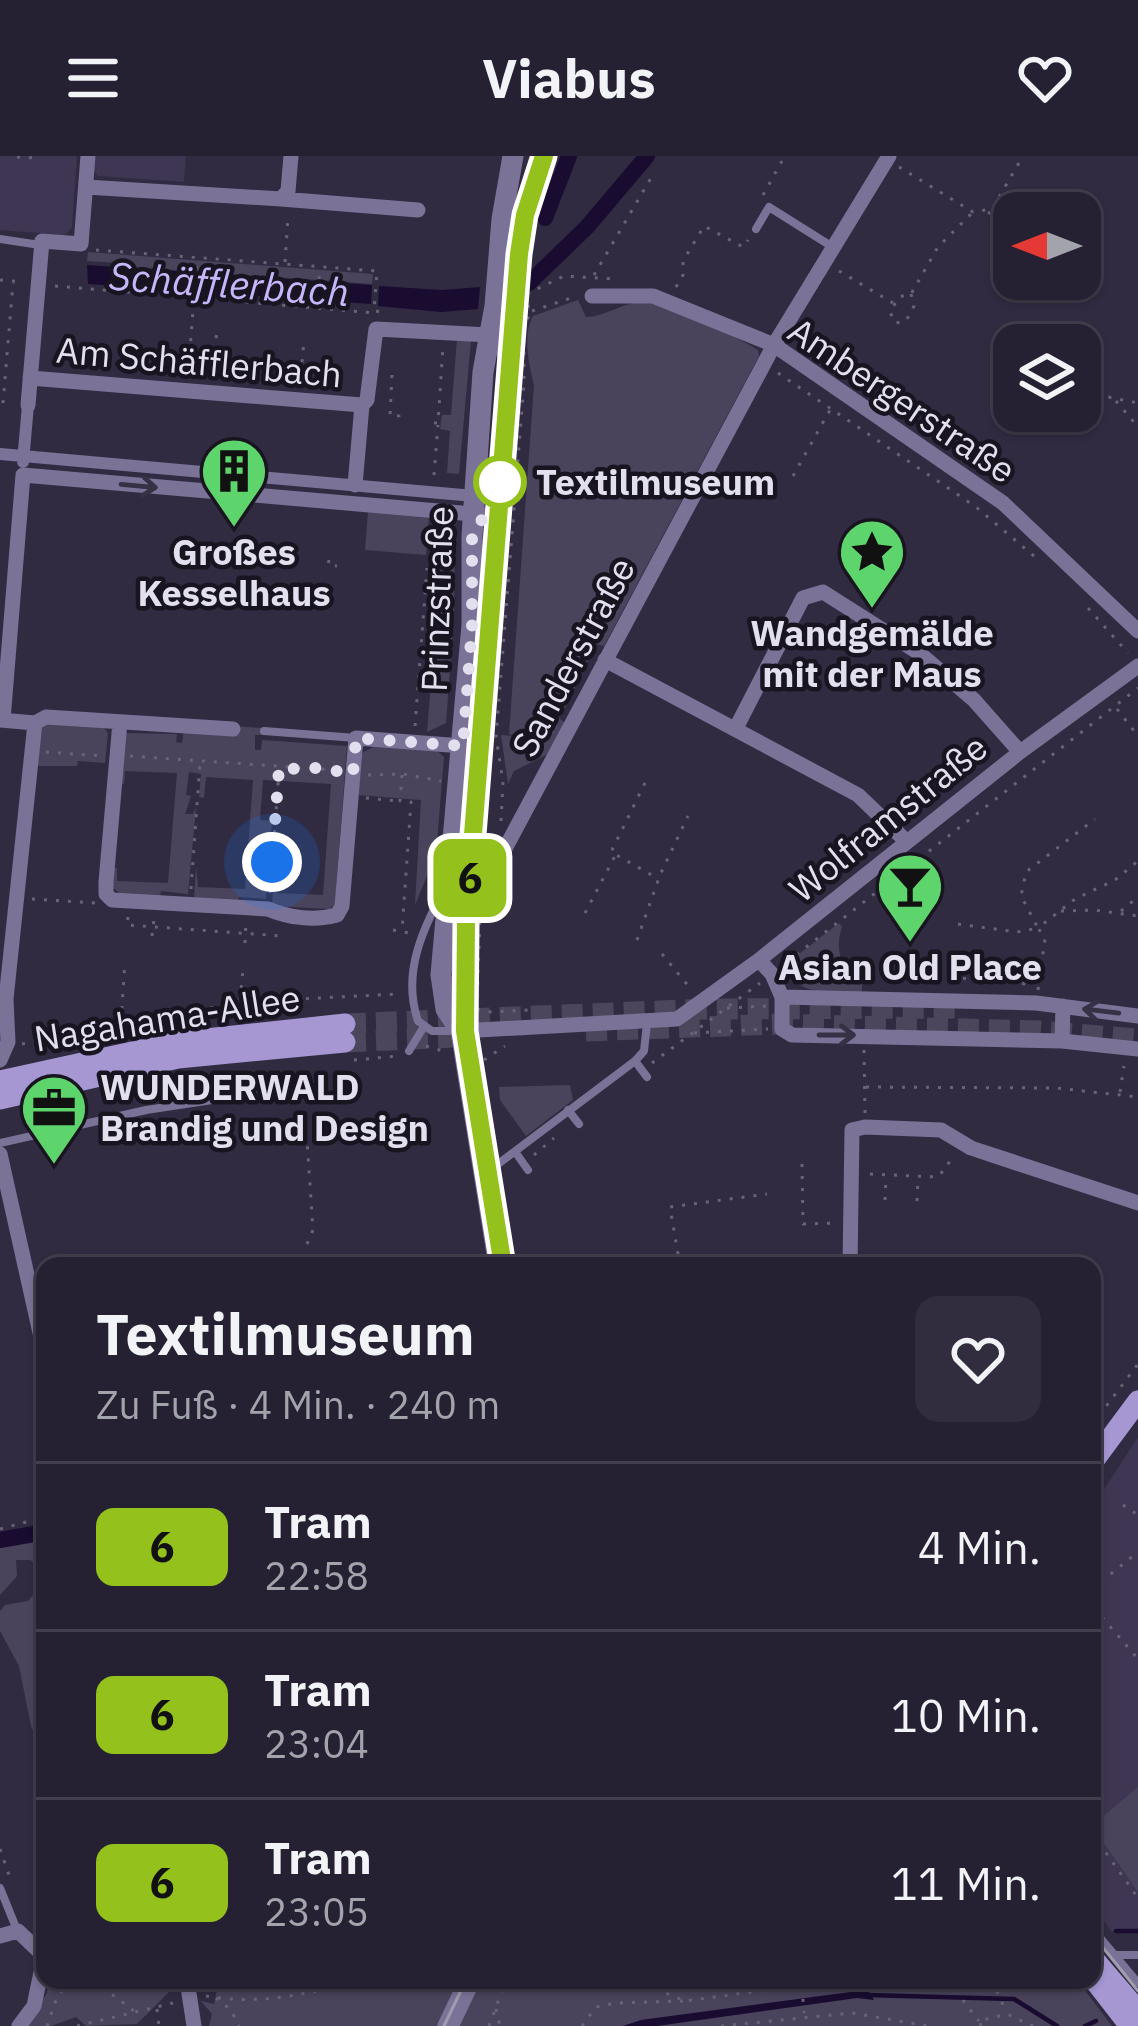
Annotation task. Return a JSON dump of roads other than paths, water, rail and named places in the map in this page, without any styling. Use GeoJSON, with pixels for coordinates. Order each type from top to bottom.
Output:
{"type":"FeatureCollection","features":[{"type":"Feature","properties":{"kind":"main road","name":"Nagahama-Allee"},"geometry":{"type":"LineString","coordinates":[[0,1099],[178,1058],[345,1042],[160,1045],[1,1067]]}},
{"type":"Feature","properties":{"kind":"main road"},"geometry":{"type":"LineString","coordinates":[[1101,1452],[1134,1413]]}},
{"type":"Feature","properties":{"kind":"main road"},"geometry":{"type":"LineString","coordinates":[[1104,1956],[1138,2011]]}},
{"type":"Feature","properties":{"kind":"main road"},"geometry":{"type":"LineString","coordinates":[[1101,1989],[1130,2026]]}},
{"type":"Feature","properties":{"kind":"street"},"geometry":{"type":"LineString","coordinates":[[88,156],[81,244],[42,241],[2,720],[34,723],[46,717],[233,730]]}},
{"type":"Feature","properties":{"kind":"street"},"geometry":{"type":"LineString","coordinates":[[285,199],[291,156]]}},
{"type":"Feature","properties":{"kind":"street","name":"Prinzstraße"},"geometry":{"type":"LineString","coordinates":[[497,1257],[483,1174],[469,1030],[446,1009],[442,941],[463,746],[472,626],[473,516],[489,335],[513,156]]}},
{"type":"Feature","properties":{"kind":"street","name":"Sanderstraße"},"geometry":{"type":"LineString","coordinates":[[486,878],[774,346],[888,158]]}},
{"type":"Feature","properties":{"kind":"street"},"geometry":{"type":"LineString","coordinates":[[86,187],[418,210]]}},
{"type":"Feature","properties":{"kind":"street","name":"Ambergerstraße"},"geometry":{"type":"LineString","coordinates":[[592,296],[668,300],[774,346],[1003,503],[1138,631]]}},
{"type":"Feature","properties":{"kind":"street","name":"Am Schäfflerbach"},"geometry":{"type":"LineString","coordinates":[[30,378],[362,405],[368,400],[373,336],[382,327],[489,335]]}},
{"type":"Feature","properties":{"kind":"street","name":"Am Schäfflerbach"},"geometry":{"type":"LineString","coordinates":[[355,485],[362,405]]}},
{"type":"Feature","properties":{"kind":"street"},"geometry":{"type":"LineString","coordinates":[[0,454],[432,492],[473,516]]}},
{"type":"Feature","properties":{"kind":"street"},"geometry":{"type":"LineString","coordinates":[[23,475],[473,516]]}},
{"type":"Feature","properties":{"kind":"street"},"geometry":{"type":"LineString","coordinates":[[736,728],[803,598],[823,592],[920,653],[974,700],[1020,752]]}},
{"type":"Feature","properties":{"kind":"street","name":"Wolframstraße"},"geometry":{"type":"LineString","coordinates":[[647,1023],[677,1019],[759,960],[1134,659]]}},
{"type":"Feature","properties":{"kind":"street"},"geometry":{"type":"LineString","coordinates":[[604,660],[858,796],[907,841]]}},
{"type":"Feature","properties":{"kind":"street"},"geometry":{"type":"LineString","coordinates":[[120,722],[106,895],[120,902],[268,909],[283,916],[318,919],[337,915],[342,906],[356,738],[463,746]]}},
{"type":"Feature","properties":{"kind":"street"},"geometry":{"type":"LineString","coordinates":[[1,1067],[7,1048],[6,999],[34,723]]}},
{"type":"Feature","properties":{"kind":"street"},"geometry":{"type":"LineString","coordinates":[[759,960],[772,974],[782,1001],[782,1029],[792,1035],[1062,1041],[1132,1048]]}},
{"type":"Feature","properties":{"kind":"street"},"geometry":{"type":"LineString","coordinates":[[782,1001],[1063,1006],[1138,1016]]}},
{"type":"Feature","properties":{"kind":"street"},"geometry":{"type":"LineString","coordinates":[[1062,1041],[1063,1006]]}},
{"type":"Feature","properties":{"kind":"street"},"geometry":{"type":"LineString","coordinates":[[469,1030],[647,1023]]}},
{"type":"Feature","properties":{"kind":"street"},"geometry":{"type":"LineString","coordinates":[[850,1257],[852,1130],[865,1126],[941,1130],[971,1148],[1138,1204]]}},
{"type":"Feature","properties":{"kind":"street"},"geometry":{"type":"LineString","coordinates":[[0,1154],[36,1315]]}},
{"type":"Feature","properties":{"kind":"street"},"geometry":{"type":"LineString","coordinates":[[7,1930],[36,1949]]}},
{"type":"Feature","properties":{"kind":"street"},"geometry":{"type":"LineString","coordinates":[[19,2026],[34,2006],[37,1989]]}},
{"type":"Feature","properties":{"kind":"street"},"geometry":{"type":"LineString","coordinates":[[189,1989],[194,2026]]}},
{"type":"Feature","properties":{"kind":"street"},"geometry":{"type":"LineString","coordinates":[[448,2026],[466,1989]]}},
{"type":"Feature","properties":{"kind":"lane"},"geometry":{"type":"LineString","coordinates":[[756,229],[769,207],[828,254]]}},
{"type":"Feature","properties":{"kind":"lane"},"geometry":{"type":"LineString","coordinates":[[0,239],[42,246]]}},
{"type":"Feature","properties":{"kind":"lane"},"geometry":{"type":"LineString","coordinates":[[473,516],[495,498],[506,362],[489,335]]}},
{"type":"Feature","properties":{"kind":"lane"},"geometry":{"type":"LineString","coordinates":[[264,731],[356,738]]}},
{"type":"Feature","properties":{"kind":"lane"},"geometry":{"type":"LineString","coordinates":[[410,1051],[423,1028],[411,990],[414,960],[451,876]]}},
{"type":"Feature","properties":{"kind":"lane"},"geometry":{"type":"LineString","coordinates":[[483,1174],[635,1061],[644,1052],[647,1023]]}},
{"type":"Feature","properties":{"kind":"lane"},"geometry":{"type":"LineString","coordinates":[[423,1028],[469,1030]]}},
{"type":"Feature","properties":{"kind":"lane"},"geometry":{"type":"LineString","coordinates":[[635,1061],[647,1077]]}},
{"type":"Feature","properties":{"kind":"lane"},"geometry":{"type":"LineString","coordinates":[[0,1143],[146,1110],[313,1085]]}},
{"type":"Feature","properties":{"kind":"lane"},"geometry":{"type":"LineString","coordinates":[[568,1110],[579,1124]]}},
{"type":"Feature","properties":{"kind":"lane"},"geometry":{"type":"LineString","coordinates":[[516,1153],[528,1170]]}},
{"type":"Feature","properties":{"kind":"lane"},"geometry":{"type":"LineString","coordinates":[[0,1888],[7,1930]]}},
{"type":"Feature","properties":{"kind":"lane"},"geometry":{"type":"LineString","coordinates":[[1104,1956],[1138,1955]]}},
{"type":"Feature","properties":{"kind":"lane"},"geometry":{"type":"LineString","coordinates":[[1104,1956],[1138,1983]]}},
{"type":"Feature","properties":{"kind":"water"},"geometry":{"type":"Polygon","coordinates":[[[87,265],[372,285],[371,304],[88,284],[87,265]]]}},
{"type":"Feature","properties":{"kind":"water"},"geometry":{"type":"Polygon","coordinates":[[[379,286],[480,287],[478,309],[441,312],[378,306],[379,286]]]}},
{"type":"Feature","properties":{"kind":"water"},"geometry":{"type":"Polygon","coordinates":[[[869,1992],[874,2000],[857,1998],[657,2026],[623,2026],[641,2020],[869,1992]]]}},
{"type":"Feature","properties":{"kind":"waterway"},"geometry":{"type":"LineString","coordinates":[[545,218],[569,156]]}},
{"type":"Feature","properties":{"kind":"waterway","name":"Schäfflerbach"},"geometry":{"type":"LineString","coordinates":[[529,283],[587,227],[647,156]]}},
{"type":"Feature","properties":{"kind":"waterway"},"geometry":{"type":"LineString","coordinates":[[0,1540],[36,1534]]}},
{"type":"Feature","properties":{"kind":"waterway"},"geometry":{"type":"LineString","coordinates":[[1116,1931],[1138,1931]]}},
{"type":"Feature","properties":{"kind":"waterway"},"geometry":{"type":"LineString","coordinates":[[867,1995],[1014,1999],[1057,2026]]}},
{"type":"Feature","properties":{"kind":"waterway"},"geometry":{"type":"LineString","coordinates":[[1085,2026],[1096,2021]]}},
{"type":"Feature","properties":{"kind":"tunnel"},"geometry":{"type":"LineString","coordinates":[[345,1024],[708,1009],[958,1008]]}},
{"type":"Feature","properties":{"kind":"tunnel"},"geometry":{"type":"LineString","coordinates":[[586,1031],[776,1024],[1039,1031],[1138,1039]]}},
{"type":"Feature","properties":{"kind":"tunnel"},"geometry":{"type":"LineString","coordinates":[[345,1042],[477,1036]]}},
{"type":"Feature","properties":{"kind":"tram line"},"geometry":{"type":"LineString","coordinates":[[502,1257],[465,1031],[466,924],[519,254],[525,215],[544,156]]}},
{"type":"Feature","properties":{"kind":"tram line","name":"6"},"geometry":{"type":"LineString","coordinates":[[501,1257],[465,1031],[466,923],[519,254],[525,215],[544,156]]}},
{"type":"Feature","properties":{"kind":"tram line"},"geometry":{"type":"LineString","coordinates":[[1101,1945],[1138,1991]]}},
{"type":"Feature","properties":{"kind":"tram line"},"geometry":{"type":"LineString","coordinates":[[444,2026],[462,1989]]}},
{"type":"Feature","properties":{"kind":"place","name":"Textilmuseum"},"geometry":{"type":"Point","coordinates":[500,482]}},
{"type":"Feature","properties":{"kind":"place","name":"Großes Kesselhaus"},"geometry":{"type":"Point","coordinates":[234,530]}},
{"type":"Feature","properties":{"kind":"place","name":"Wandgemälde mit der Maus"},"geometry":{"type":"Point","coordinates":[872,611]}},
{"type":"Feature","properties":{"kind":"place","name":"Asian Old Place"},"geometry":{"type":"Point","coordinates":[910,945]}},
{"type":"Feature","properties":{"kind":"place","name":"WUNDERWALD Brandig und Design"},"geometry":{"type":"Point","coordinates":[54,1167]}}]}
